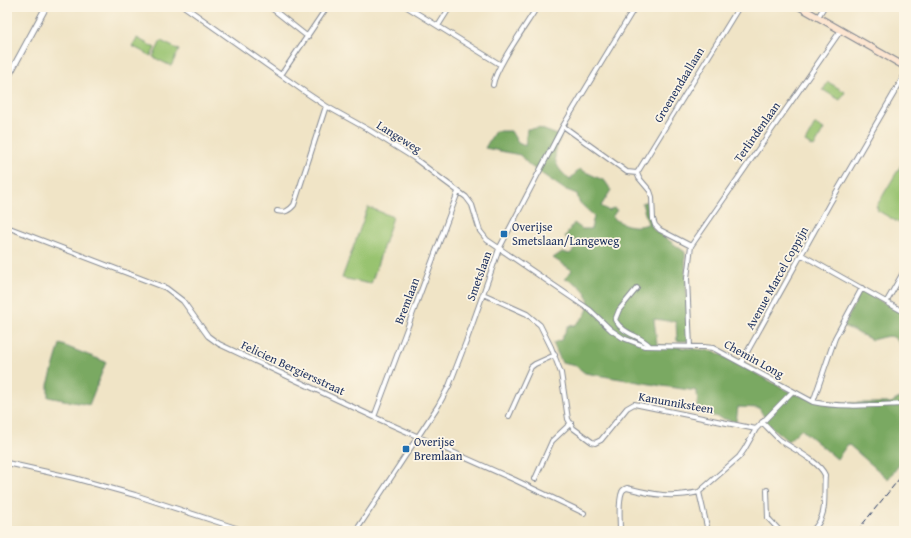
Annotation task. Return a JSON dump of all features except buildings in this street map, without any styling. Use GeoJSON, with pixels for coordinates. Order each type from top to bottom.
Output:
{"type":"FeatureCollection","features":[{"type":"Feature","properties":{"kind":"main road"},"geometry":{"type":"LineString","coordinates":[[800,7],[904,66]]}},
{"type":"Feature","properties":{"kind":"street"},"geometry":{"type":"LineString","coordinates":[[7,80],[46,7]]}},
{"type":"Feature","properties":{"kind":"street","name":"Langeweg"},"geometry":{"type":"LineString","coordinates":[[185,7],[326,106],[369,130],[414,158],[466,198],[472,205],[480,230],[484,236],[499,249],[580,303]]}},
{"type":"Feature","properties":{"kind":"street"},"geometry":{"type":"LineString","coordinates":[[270,7],[308,37]]}},
{"type":"Feature","properties":{"kind":"street"},"geometry":{"type":"LineString","coordinates":[[281,75],[327,7]]}},
{"type":"Feature","properties":{"kind":"street"},"geometry":{"type":"LineString","coordinates":[[408,7],[501,65]]}},
{"type":"Feature","properties":{"kind":"street"},"geometry":{"type":"LineString","coordinates":[[438,26],[450,7]]}},
{"type":"Feature","properties":{"kind":"street"},"geometry":{"type":"LineString","coordinates":[[494,85],[494,79],[501,65],[537,7]]}},
{"type":"Feature","properties":{"kind":"street","name":"Smetslaan"},"geometry":{"type":"LineString","coordinates":[[356,531],[438,406],[466,342],[499,249],[563,126],[635,7]]}},
{"type":"Feature","properties":{"kind":"street","name":"Groenendaallaan"},"geometry":{"type":"LineString","coordinates":[[637,173],[738,7]]}},
{"type":"Feature","properties":{"kind":"street"},"geometry":{"type":"LineString","coordinates":[[818,17],[824,7]]}},
{"type":"Feature","properties":{"kind":"street","name":"Terlindenlaan"},"geometry":{"type":"LineString","coordinates":[[691,246],[841,30]]}},
{"type":"Feature","properties":{"kind":"street","name":"Avenue Marcel Coppijn"},"geometry":{"type":"LineString","coordinates":[[741,363],[830,203],[904,76]]}},
{"type":"Feature","properties":{"kind":"street"},"geometry":{"type":"LineString","coordinates":[[277,211],[288,211],[294,205],[326,106]]}},
{"type":"Feature","properties":{"kind":"street"},"geometry":{"type":"LineString","coordinates":[[563,126],[627,172],[637,173],[639,178],[650,191],[655,225],[660,230],[691,246],[687,278],[690,347]]}},
{"type":"Feature","properties":{"kind":"street","name":"Bremlaan"},"geometry":{"type":"LineString","coordinates":[[374,417],[458,192]]}},
{"type":"Feature","properties":{"kind":"street","name":"Felicien Bergiersstraat"},"geometry":{"type":"LineString","coordinates":[[7,227],[166,288],[183,301],[208,336],[219,344],[584,513]]}},
{"type":"Feature","properties":{"kind":"street"},"geometry":{"type":"LineString","coordinates":[[802,255],[887,301],[904,312]]}},
{"type":"Feature","properties":{"kind":"street"},"geometry":{"type":"LineString","coordinates":[[887,301],[904,271]]}},
{"type":"Feature","properties":{"kind":"street"},"geometry":{"type":"LineString","coordinates":[[637,288],[619,310],[615,320],[627,333],[650,346]]}},
{"type":"Feature","properties":{"kind":"street"},"geometry":{"type":"LineString","coordinates":[[813,402],[835,338],[862,288]]}},
{"type":"Feature","properties":{"kind":"street","name":"Kanunniksteen"},"geometry":{"type":"LineString","coordinates":[[483,294],[533,318],[545,333],[555,355],[563,383],[566,412],[574,428],[592,442],[598,442],[627,408],[637,404],[756,429]]}},
{"type":"Feature","properties":{"kind":"street","name":"Chemin Long"},"geometry":{"type":"LineString","coordinates":[[580,303],[595,314],[618,336],[634,343],[650,346],[713,348],[813,402],[821,404],[863,405],[904,404]]}},
{"type":"Feature","properties":{"kind":"street"},"geometry":{"type":"LineString","coordinates":[[509,416],[531,367],[555,355]]}},
{"type":"Feature","properties":{"kind":"street"},"geometry":{"type":"LineString","coordinates":[[620,531],[620,502],[624,489],[627,488],[654,495],[669,496],[699,492],[739,457],[756,429],[792,392]]}},
{"type":"Feature","properties":{"kind":"street"},"geometry":{"type":"LineString","coordinates":[[762,422],[780,440],[819,466],[824,472],[824,512],[822,519],[812,531]]}},
{"type":"Feature","properties":{"kind":"street"},"geometry":{"type":"LineString","coordinates":[[535,479],[552,441],[571,423]]}},
{"type":"Feature","properties":{"kind":"street"},"geometry":{"type":"LineString","coordinates":[[7,463],[74,478],[135,495],[245,531]]}},
{"type":"Feature","properties":{"kind":"street"},"geometry":{"type":"LineString","coordinates":[[767,490],[768,518],[780,531]]}},
{"type":"Feature","properties":{"kind":"street"},"geometry":{"type":"LineString","coordinates":[[699,492],[708,531]]}},
{"type":"Feature","properties":{"kind":"green space"},"geometry":{"type":"Polygon","coordinates":[[[137,38],[155,48],[151,56],[132,46],[137,38]]]}},
{"type":"Feature","properties":{"kind":"green space"},"geometry":{"type":"Polygon","coordinates":[[[161,41],[179,50],[171,66],[153,57],[161,41]]]}},
{"type":"Feature","properties":{"kind":"green space"},"geometry":{"type":"Polygon","coordinates":[[[828,82],[845,92],[840,100],[823,90],[828,82]]]}},
{"type":"Feature","properties":{"kind":"green space"},"geometry":{"type":"Polygon","coordinates":[[[815,124],[824,129],[814,147],[805,142],[815,124]]]}},
{"type":"Feature","properties":{"kind":"green space"},"geometry":{"type":"Polygon","coordinates":[[[539,128],[560,136],[555,155],[557,165],[570,180],[579,169],[605,181],[611,190],[601,206],[609,211],[613,208],[617,210],[612,217],[620,222],[633,226],[648,224],[642,203],[648,201],[653,229],[685,252],[688,341],[677,341],[676,322],[654,319],[657,345],[714,351],[794,394],[831,403],[891,403],[901,397],[904,389],[904,459],[888,479],[848,444],[837,459],[801,429],[788,441],[769,425],[759,408],[738,407],[736,422],[698,412],[697,391],[585,373],[576,366],[562,363],[553,343],[561,340],[568,326],[575,325],[583,317],[587,311],[588,300],[584,290],[576,283],[565,279],[572,270],[553,258],[562,252],[570,254],[580,242],[565,237],[574,223],[582,229],[591,229],[594,216],[579,202],[577,194],[564,189],[529,165],[520,155],[485,148],[495,131],[511,131],[518,143],[525,146],[527,129],[539,128]]]}},
{"type":"Feature","properties":{"kind":"green space"},"geometry":{"type":"Polygon","coordinates":[[[904,160],[904,226],[877,210],[878,208],[876,207],[904,160]]]}},
{"type":"Feature","properties":{"kind":"green space"},"geometry":{"type":"Polygon","coordinates":[[[368,207],[393,217],[371,284],[342,278],[368,207]]]}},
{"type":"Feature","properties":{"kind":"green space"},"geometry":{"type":"Polygon","coordinates":[[[861,290],[904,314],[904,351],[897,341],[891,336],[872,340],[844,326],[861,290]]]}},
{"type":"Feature","properties":{"kind":"green space"},"geometry":{"type":"Polygon","coordinates":[[[60,344],[106,362],[89,405],[48,397],[48,385],[60,344]]]}},
{"type":"Feature","properties":{"kind":"railway"},"geometry":{"type":"LineString","coordinates":[[857,531],[904,473]]}},
{"type":"Feature","properties":{"kind":"place","name":"Overijse Smetslaan/Langeweg"},"geometry":{"type":"Point","coordinates":[504,234]}},
{"type":"Feature","properties":{"kind":"place","name":"Overijse Bremlaan"},"geometry":{"type":"Point","coordinates":[406,449]}}]}
